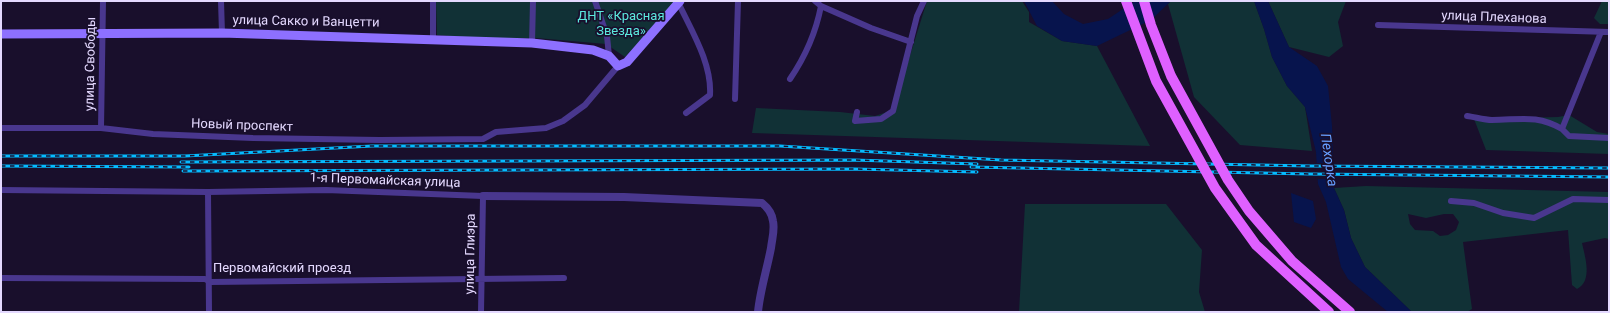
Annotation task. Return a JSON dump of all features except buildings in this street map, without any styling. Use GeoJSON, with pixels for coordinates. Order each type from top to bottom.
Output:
{"type":"FeatureCollection","features":[{"type":"Feature","properties":{"kind":"main road"},"geometry":{"type":"LineString","coordinates":[[609,56],[618,66],[621,66],[627,62],[679,1]]}},
{"type":"Feature","properties":{"kind":"main road"},"geometry":{"type":"LineString","coordinates":[[1126,1],[1135,30],[1156,81],[1215,188],[1256,244],[1329,312]]}},
{"type":"Feature","properties":{"kind":"main road"},"geometry":{"type":"LineString","coordinates":[[1144,1],[1151,25],[1171,76],[1228,180],[1249,210],[1292,261],[1350,312]]}},
{"type":"Feature","properties":{"kind":"main road","name":"улица Сакко и Ванцетти"},"geometry":{"type":"LineString","coordinates":[[1,34],[62,35],[103,32],[222,33],[433,38],[532,43],[593,50],[609,56]]}},
{"type":"Feature","properties":{"kind":"street","name":"улица Свободы"},"geometry":{"type":"LineString","coordinates":[[101,128],[103,1]]}},
{"type":"Feature","properties":{"kind":"street"},"geometry":{"type":"LineString","coordinates":[[221,1],[222,33]]}},
{"type":"Feature","properties":{"kind":"street"},"geometry":{"type":"LineString","coordinates":[[433,1],[433,38]]}},
{"type":"Feature","properties":{"kind":"street"},"geometry":{"type":"LineString","coordinates":[[532,43],[533,1]]}},
{"type":"Feature","properties":{"kind":"street"},"geometry":{"type":"LineString","coordinates":[[595,1],[607,36],[609,56]]}},
{"type":"Feature","properties":{"kind":"street"},"geometry":{"type":"LineString","coordinates":[[679,1],[705,65],[710,90],[710,95],[686,113]]}},
{"type":"Feature","properties":{"kind":"street"},"geometry":{"type":"LineString","coordinates":[[735,99],[738,1]]}},
{"type":"Feature","properties":{"kind":"street"},"geometry":{"type":"LineString","coordinates":[[815,1],[821,6],[871,28],[911,42]]}},
{"type":"Feature","properties":{"kind":"street"},"geometry":{"type":"LineString","coordinates":[[857,112],[855,121],[881,119],[893,112],[917,16],[924,1]]}},
{"type":"Feature","properties":{"kind":"street"},"geometry":{"type":"LineString","coordinates":[[790,79],[797,69],[813,35],[821,6]]}},
{"type":"Feature","properties":{"kind":"street","name":"улица Плеханова"},"geometry":{"type":"LineString","coordinates":[[1378,25],[1609,32]]}},
{"type":"Feature","properties":{"kind":"street"},"geometry":{"type":"LineString","coordinates":[[1562,129],[1601,32]]}},
{"type":"Feature","properties":{"kind":"street","name":"Новый проспект"},"geometry":{"type":"LineString","coordinates":[[1,128],[101,128],[153,134],[253,138],[380,140],[483,139],[496,132],[546,128],[563,121],[585,105],[618,66]]}},
{"type":"Feature","properties":{"kind":"street"},"geometry":{"type":"LineString","coordinates":[[1467,116],[1490,120],[1541,119],[1551,122],[1562,129],[1569,136],[1609,138]]}},
{"type":"Feature","properties":{"kind":"street","name":"1-я Первомайская улица"},"geometry":{"type":"LineString","coordinates":[[1,190],[208,192],[326,190],[483,196],[624,197],[762,203],[767,208],[773,220],[774,232],[758,312]]}},
{"type":"Feature","properties":{"kind":"street"},"geometry":{"type":"LineString","coordinates":[[208,192],[210,282],[209,312]]}},
{"type":"Feature","properties":{"kind":"street","name":"улица Глиэра"},"geometry":{"type":"LineString","coordinates":[[481,312],[483,279],[483,196]]}},
{"type":"Feature","properties":{"kind":"street"},"geometry":{"type":"LineString","coordinates":[[1452,201],[1474,203],[1503,213],[1534,218],[1573,199],[1609,200]]}},
{"type":"Feature","properties":{"kind":"street","name":"Первомайский проезд"},"geometry":{"type":"LineString","coordinates":[[1,278],[205,279],[210,282],[564,278]]}},
{"type":"Feature","properties":{"kind":"green space","name":"ДНТ «Красная Звезда»"},"geometry":{"type":"Polygon","coordinates":[[[436,1],[676,1],[625,57],[606,44],[536,38],[476,38],[437,35],[436,1]]]}},
{"type":"Feature","properties":{"kind":"green space"},"geometry":{"type":"Polygon","coordinates":[[[927,1],[1022,1],[1029,12],[1029,22],[1062,41],[1097,46],[1150,146],[752,133],[756,108],[840,112],[875,116],[893,110],[927,1]]]}},
{"type":"Feature","properties":{"kind":"green space"},"geometry":{"type":"Polygon","coordinates":[[[1171,1],[1254,1],[1272,57],[1287,86],[1305,107],[1312,151],[1240,145],[1194,97],[1168,4],[1171,1]]]}},
{"type":"Feature","properties":{"kind":"green space"},"geometry":{"type":"Polygon","coordinates":[[[1268,1],[1346,1],[1338,22],[1343,46],[1329,57],[1289,47],[1268,1]]]}},
{"type":"Feature","properties":{"kind":"green space"},"geometry":{"type":"Polygon","coordinates":[[[1602,1],[1609,1],[1609,24],[1600,24],[1594,18],[1602,1]]]}},
{"type":"Feature","properties":{"kind":"green space"},"geometry":{"type":"Polygon","coordinates":[[[1569,115],[1597,132],[1609,134],[1609,154],[1486,150],[1474,119],[1558,117],[1569,115]]]}},
{"type":"Feature","properties":{"kind":"green space"},"geometry":{"type":"Polygon","coordinates":[[[1366,186],[1609,192],[1609,239],[1605,238],[1582,243],[1587,268],[1585,280],[1577,289],[1572,285],[1568,230],[1463,242],[1472,309],[1467,312],[1412,312],[1365,267],[1351,238],[1344,210],[1334,188],[1366,186]],[[1408,214],[1410,224],[1415,230],[1433,231],[1440,236],[1448,235],[1456,230],[1459,222],[1453,214],[1444,214],[1426,218],[1408,214]]]}},
{"type":"Feature","properties":{"kind":"green space"},"geometry":{"type":"Polygon","coordinates":[[[1025,204],[1166,204],[1202,250],[1199,292],[1205,312],[1019,312],[1025,204]]]}},
{"type":"Feature","properties":{"kind":"water"},"geometry":{"type":"Polygon","coordinates":[[[1024,1],[1052,1],[1064,14],[1083,24],[1108,19],[1135,1],[1171,1],[1151,20],[1097,46],[1062,41],[1037,26],[1024,1]]]}},
{"type":"Feature","properties":{"kind":"water","name":"Пехорка"},"geometry":{"type":"Polygon","coordinates":[[[1254,1],[1268,1],[1289,47],[1317,66],[1328,86],[1332,126],[1334,188],[1344,210],[1351,238],[1365,267],[1412,312],[1388,312],[1348,279],[1341,267],[1326,202],[1318,184],[1316,152],[1305,107],[1287,86],[1272,57],[1254,1]]]}},
{"type":"Feature","properties":{"kind":"water"},"geometry":{"type":"Polygon","coordinates":[[[1291,193],[1313,201],[1316,219],[1311,228],[1294,222],[1291,193]]]}},
{"type":"Feature","properties":{"kind":"pier"},"geometry":{"type":"Polygon","coordinates":[[[1315,163],[1335,163],[1335,179],[1316,179],[1315,163]]]}},
{"type":"Feature","properties":{"kind":"railway"},"geometry":{"type":"LineString","coordinates":[[1,156],[185,156],[372,146],[780,146],[1001,160],[1310,166],[1609,168]]}},
{"type":"Feature","properties":{"kind":"railway"},"geometry":{"type":"LineString","coordinates":[[181,162],[854,160],[977,164]]}},
{"type":"Feature","properties":{"kind":"railway"},"geometry":{"type":"LineString","coordinates":[[1,166],[189,167]]}},
{"type":"Feature","properties":{"kind":"railway"},"geometry":{"type":"LineString","coordinates":[[971,167],[1310,174],[1609,177]]}},
{"type":"Feature","properties":{"kind":"railway"},"geometry":{"type":"LineString","coordinates":[[183,171],[854,169],[977,172]]}}]}
